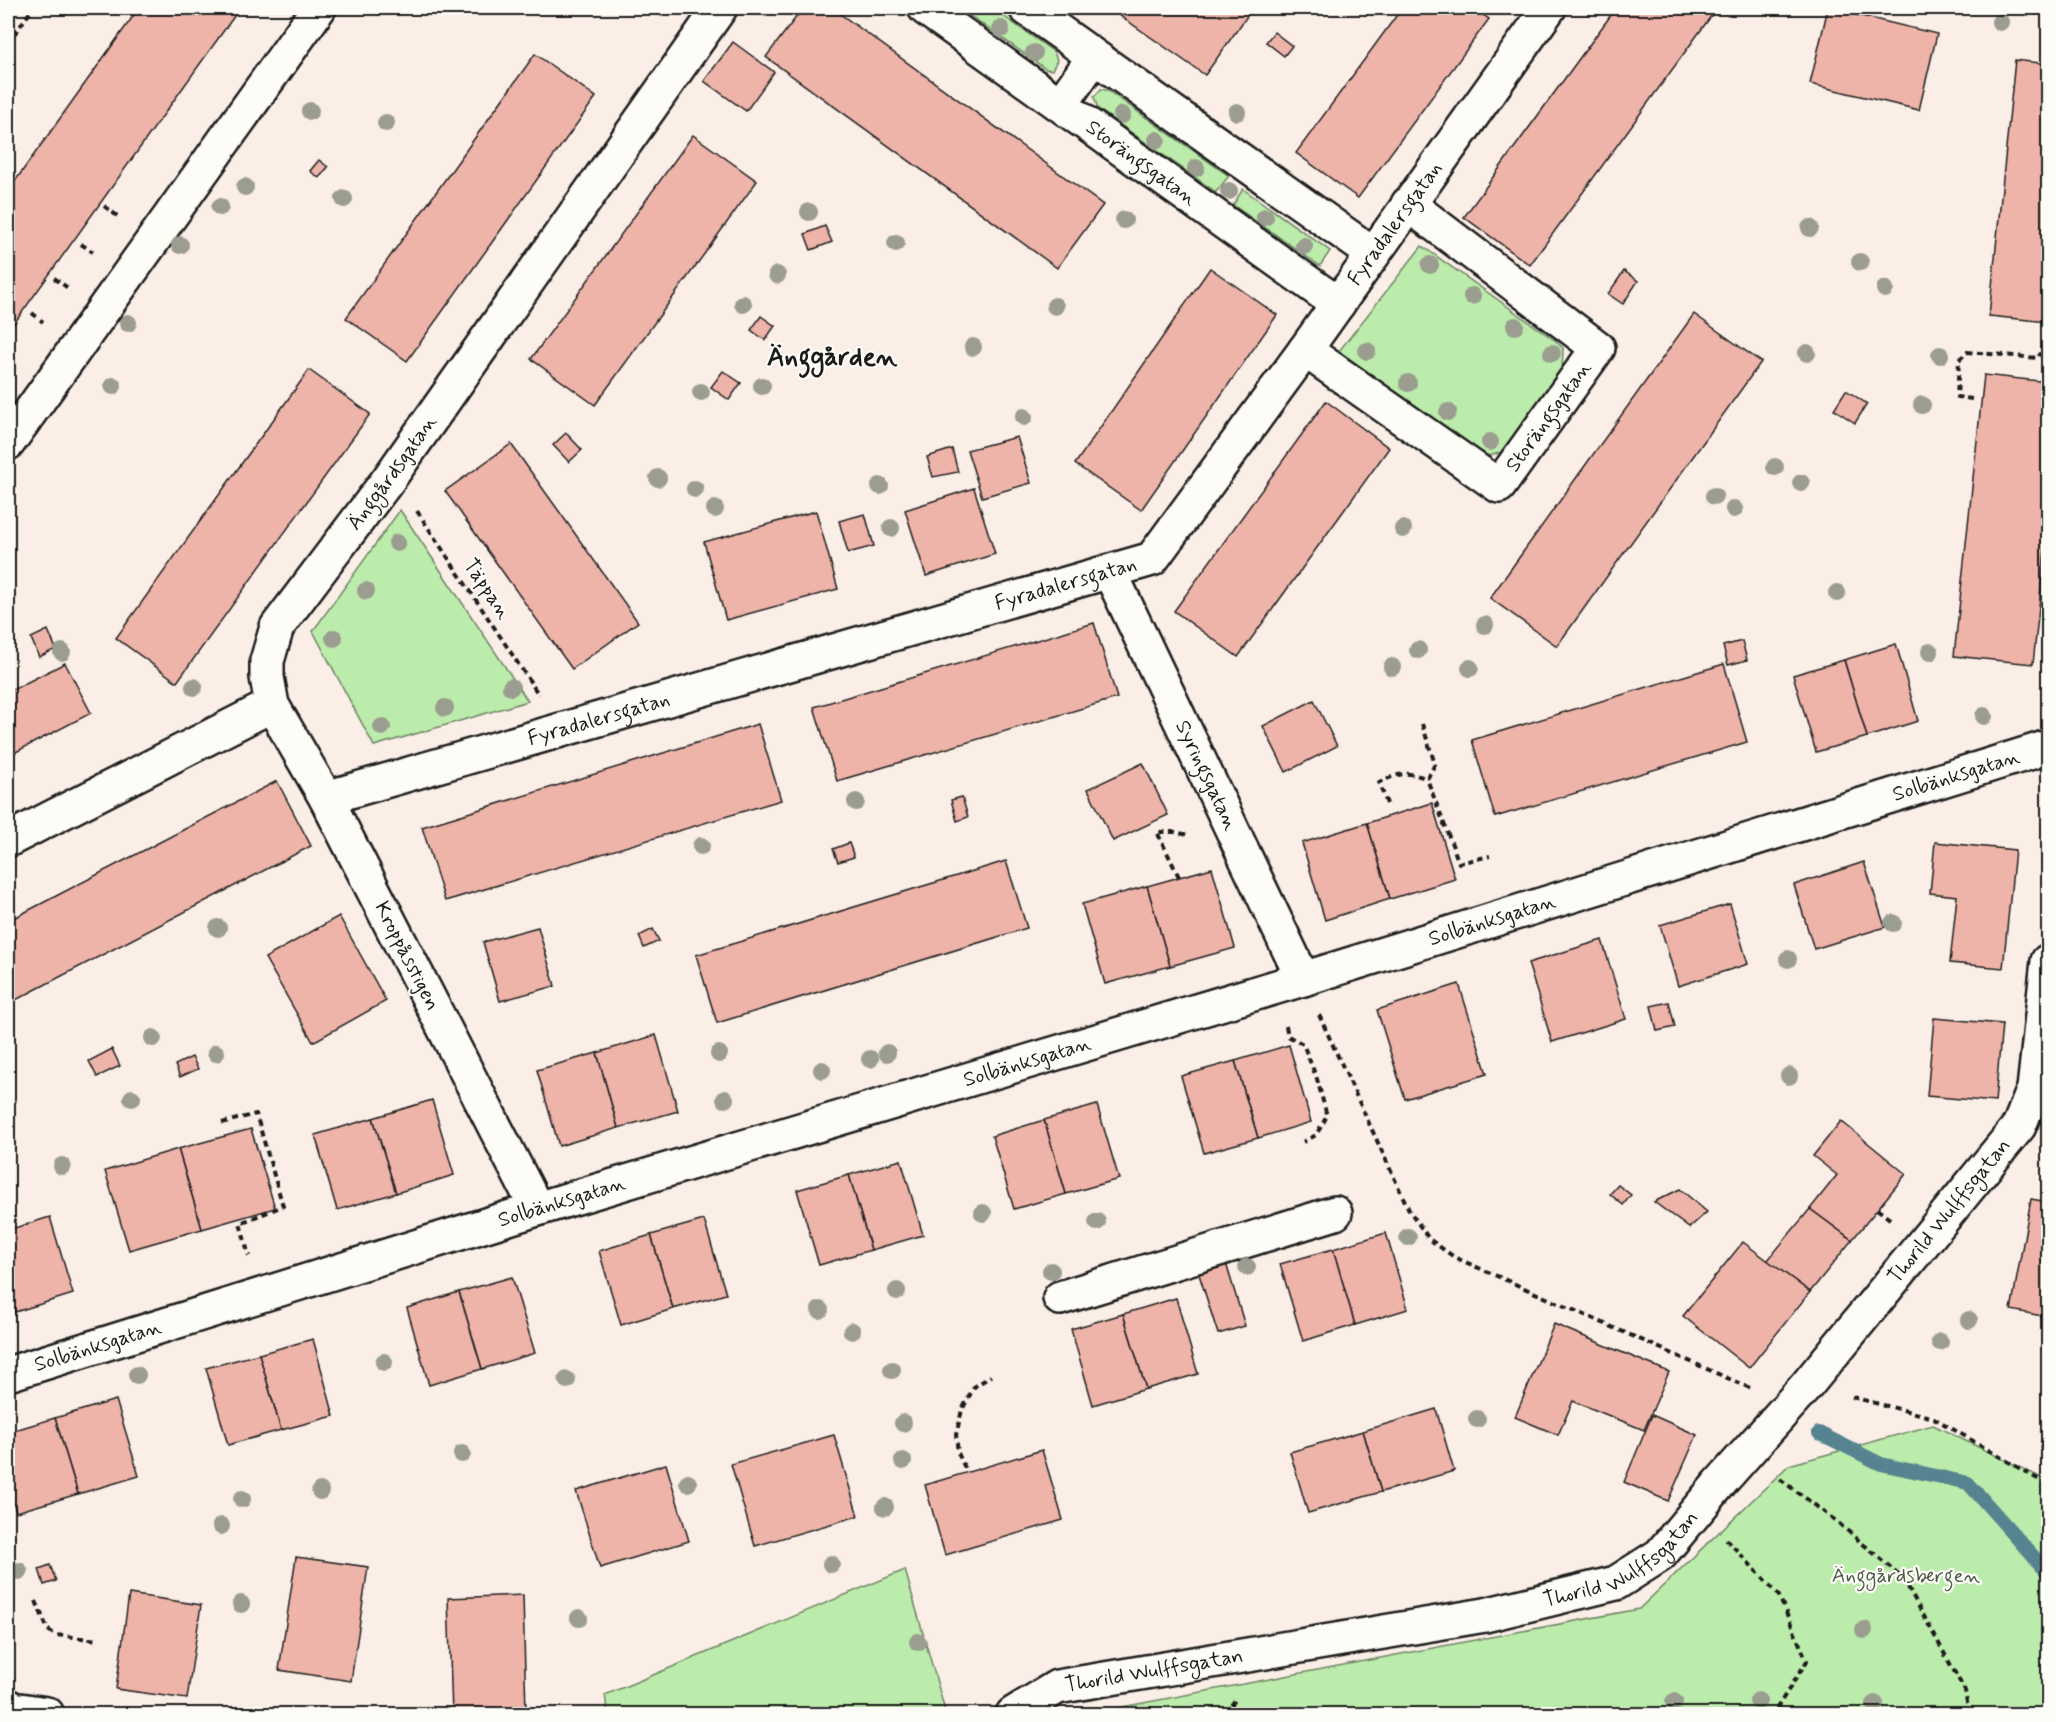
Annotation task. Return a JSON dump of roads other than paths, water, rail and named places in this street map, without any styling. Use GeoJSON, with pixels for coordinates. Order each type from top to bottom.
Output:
{"type":"FeatureCollection","features":[{"type":"Feature","properties":{"kind":"street"},"geometry":{"type":"LineString","coordinates":[[8,443],[319,8]]}},
{"type":"Feature","properties":{"kind":"street","name":"Änggårdsgatan"},"geometry":{"type":"LineString","coordinates":[[272,705],[267,677],[267,661],[277,627],[394,471],[720,8]]}},
{"type":"Feature","properties":{"kind":"street","name":"Storängsgatan"},"geometry":{"type":"LineString","coordinates":[[925,8],[1338,304]]}},
{"type":"Feature","properties":{"kind":"street"},"geometry":{"type":"LineString","coordinates":[[1026,8],[1372,254]]}},
{"type":"Feature","properties":{"kind":"street","name":"Fyradalersgatan"},"geometry":{"type":"LineString","coordinates":[[326,798],[1152,559],[1305,350],[1549,8]]}},
{"type":"Feature","properties":{"kind":"street"},"geometry":{"type":"LineString","coordinates":[[1061,104],[1094,57]]}},
{"type":"Feature","properties":{"kind":"street","name":"Storängsgatan"},"geometry":{"type":"LineString","coordinates":[[1305,350],[1499,486],[1598,348],[1408,204]]}},
{"type":"Feature","properties":{"kind":"street","name":"Syringsgatan"},"geometry":{"type":"LineString","coordinates":[[1110,572],[1303,979]]}},
{"type":"Feature","properties":{"kind":"street"},"geometry":{"type":"LineString","coordinates":[[8,840],[272,705]]}},
{"type":"Feature","properties":{"kind":"street","name":"Kroppåsstigen"},"geometry":{"type":"LineString","coordinates":[[272,705],[326,798],[537,1209]]}},
{"type":"Feature","properties":{"kind":"street","name":"Solbänksgatan"},"geometry":{"type":"LineString","coordinates":[[8,1374],[537,1209],[1303,979],[2049,747]]}},
{"type":"Feature","properties":{"kind":"street","name":"Thorild Wulffsgatan"},"geometry":{"type":"LineString","coordinates":[[1013,1714],[1058,1687],[1485,1615],[1616,1582],[1660,1555],[1807,1385],[2041,1099],[2049,961]]}},
{"type":"Feature","properties":{"kind":"street"},"geometry":{"type":"LineString","coordinates":[[1060,1298],[1335,1213]]}},
{"type":"Feature","properties":{"kind":"street"},"geometry":{"type":"LineString","coordinates":[[8,1706],[13,1709],[47,1714]]}},
{"type":"Feature","properties":{"kind":"waterway"},"geometry":{"type":"LineString","coordinates":[[1819,1433],[1881,1464],[1968,1483],[2048,1573]]}},
{"type":"Feature","properties":{"kind":"district","name":"Änggården"},"geometry":{"type":"Point","coordinates":[832,357]}},
{"type":"Feature","properties":{"kind":"park label","name":"Änggårdsbergen"},"geometry":{"type":"Point","coordinates":[1906,1576]}}]}
